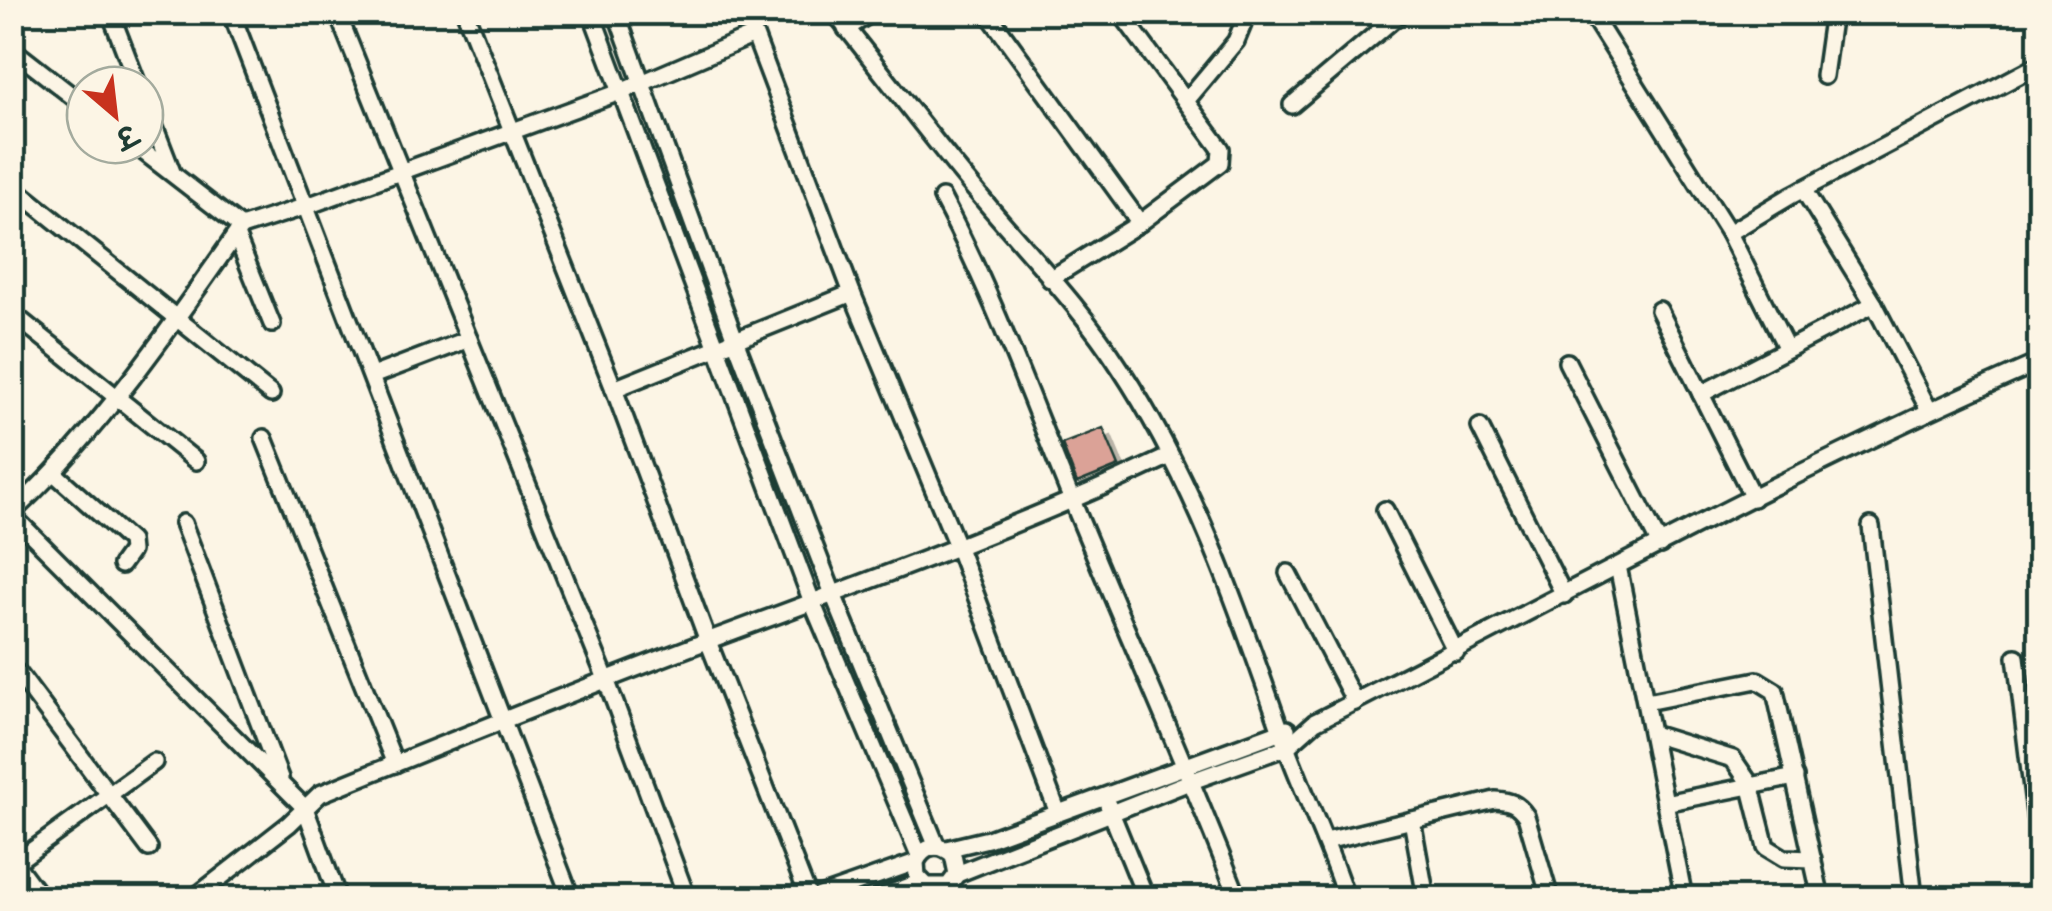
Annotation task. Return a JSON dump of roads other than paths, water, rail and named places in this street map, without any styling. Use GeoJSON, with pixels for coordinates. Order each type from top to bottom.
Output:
{"type":"FeatureCollection","features":[{"type":"Feature","properties":{"kind":"street"},"geometry":{"type":"LineString","coordinates":[[110,12],[130,65]]}},
{"type":"Feature","properties":{"kind":"street"},"geometry":{"type":"LineString","coordinates":[[232,12],[571,898]]}},
{"type":"Feature","properties":{"kind":"street"},"geometry":{"type":"LineString","coordinates":[[338,12],[606,679],[687,898]]}},
{"type":"Feature","properties":{"kind":"street"},"geometry":{"type":"LineString","coordinates":[[465,12],[614,389],[708,641],[812,898],[942,848],[988,838],[1104,796],[1287,747],[1315,722]]}},
{"type":"Feature","properties":{"kind":"street"},"geometry":{"type":"LineString","coordinates":[[591,12],[812,602],[930,890]]}},
{"type":"Feature","properties":{"kind":"street"},"geometry":{"type":"LineString","coordinates":[[616,12],[833,594],[942,848],[956,858],[959,898]]}},
{"type":"Feature","properties":{"kind":"street"},"geometry":{"type":"LineString","coordinates":[[746,12],[852,294],[958,548],[1058,814]]}},
{"type":"Feature","properties":{"kind":"street"},"geometry":{"type":"LineString","coordinates":[[834,12],[912,114],[1119,365],[1170,456],[1228,579],[1346,898]]}},
{"type":"Feature","properties":{"kind":"street"},"geometry":{"type":"LineString","coordinates":[[846,29],[873,12]]}},
{"type":"Feature","properties":{"kind":"street"},"geometry":{"type":"LineString","coordinates":[[987,12],[1140,223]]}},
{"type":"Feature","properties":{"kind":"street"},"geometry":{"type":"LineString","coordinates":[[1050,278],[1140,223],[1220,163],[1223,156],[1120,12]]}},
{"type":"Feature","properties":{"kind":"street"},"geometry":{"type":"LineString","coordinates":[[1186,101],[1236,41],[1248,12]]}},
{"type":"Feature","properties":{"kind":"street"},"geometry":{"type":"LineString","coordinates":[[1292,104],[1402,12]]}},
{"type":"Feature","properties":{"kind":"street"},"geometry":{"type":"LineString","coordinates":[[1590,12],[1729,233],[1787,349]]}},
{"type":"Feature","properties":{"kind":"street"},"geometry":{"type":"LineString","coordinates":[[1824,76],[1833,12]]}},
{"type":"Feature","properties":{"kind":"street"},"geometry":{"type":"LineString","coordinates":[[338,898],[305,808],[14,508],[54,473],[238,231],[623,91],[754,35]]}},
{"type":"Feature","properties":{"kind":"street"},"geometry":{"type":"LineString","coordinates":[[16,58],[65,92]]}},
{"type":"Feature","properties":{"kind":"street"},"geometry":{"type":"LineString","coordinates":[[1729,233],[2040,64]]}},
{"type":"Feature","properties":{"kind":"street"},"geometry":{"type":"LineString","coordinates":[[165,153],[174,176]]}},
{"type":"Feature","properties":{"kind":"street"},"geometry":{"type":"LineString","coordinates":[[160,165],[238,231],[272,324]]}},
{"type":"Feature","properties":{"kind":"street"},"geometry":{"type":"LineString","coordinates":[[12,186],[271,394]]}},
{"type":"Feature","properties":{"kind":"street"},"geometry":{"type":"LineString","coordinates":[[1802,190],[1874,304],[1929,410]]}},
{"type":"Feature","properties":{"kind":"street"},"geometry":{"type":"LineString","coordinates":[[942,198],[1007,332],[1072,502],[1238,898]]}},
{"type":"Feature","properties":{"kind":"street"},"geometry":{"type":"LineString","coordinates":[[614,389],[852,294]]}},
{"type":"Feature","properties":{"kind":"street"},"geometry":{"type":"LineString","coordinates":[[1701,394],[1874,304]]}},
{"type":"Feature","properties":{"kind":"street"},"geometry":{"type":"LineString","coordinates":[[1658,310],[1753,498]]}},
{"type":"Feature","properties":{"kind":"street"},"geometry":{"type":"LineString","coordinates":[[12,313],[196,461]]}},
{"type":"Feature","properties":{"kind":"street"},"geometry":{"type":"LineString","coordinates":[[372,376],[469,339]]}},
{"type":"Feature","properties":{"kind":"street"},"geometry":{"type":"LineString","coordinates":[[1567,362],[1660,544]]}},
{"type":"Feature","properties":{"kind":"street"},"geometry":{"type":"LineString","coordinates":[[878,898],[930,890],[1111,813],[1281,730],[1315,722],[1929,410],[2040,362]]}},
{"type":"Feature","properties":{"kind":"street"},"geometry":{"type":"LineString","coordinates":[[1480,426],[1564,595]]}},
{"type":"Feature","properties":{"kind":"street"},"geometry":{"type":"LineString","coordinates":[[264,438],[395,764]]}},
{"type":"Feature","properties":{"kind":"street"},"geometry":{"type":"LineString","coordinates":[[194,898],[289,824],[320,794],[606,679],[958,548],[1072,502],[1170,456]]}},
{"type":"Feature","properties":{"kind":"street"},"geometry":{"type":"LineString","coordinates":[[54,473],[130,541],[131,550],[122,566]]}},
{"type":"Feature","properties":{"kind":"street"},"geometry":{"type":"LineString","coordinates":[[1385,510],[1456,652]]}},
{"type":"Feature","properties":{"kind":"street"},"geometry":{"type":"LineString","coordinates":[[183,523],[284,787]]}},
{"type":"Feature","properties":{"kind":"street"},"geometry":{"type":"LineString","coordinates":[[1871,526],[1914,898]]}},
{"type":"Feature","properties":{"kind":"street"},"geometry":{"type":"LineString","coordinates":[[1618,566],[1684,898]]}},
{"type":"Feature","properties":{"kind":"street"},"geometry":{"type":"LineString","coordinates":[[1288,572],[1355,702]]}},
{"type":"Feature","properties":{"kind":"street"},"geometry":{"type":"LineString","coordinates":[[2016,657],[2040,854]]}},
{"type":"Feature","properties":{"kind":"street"},"geometry":{"type":"LineString","coordinates":[[19,674],[149,848]]}},
{"type":"Feature","properties":{"kind":"street"},"geometry":{"type":"LineString","coordinates":[[1646,702],[1757,680],[1774,691],[1821,898]]}},
{"type":"Feature","properties":{"kind":"street"},"geometry":{"type":"LineString","coordinates":[[1652,734],[1723,753],[1740,766],[1750,784],[1766,847],[1784,858],[1813,859]]}},
{"type":"Feature","properties":{"kind":"street"},"geometry":{"type":"LineString","coordinates":[[41,898],[13,863],[154,762]]}},
{"type":"Feature","properties":{"kind":"street"},"geometry":{"type":"LineString","coordinates":[[1665,803],[1795,777]]}},
{"type":"Feature","properties":{"kind":"street"},"geometry":{"type":"LineString","coordinates":[[1104,796],[1146,898]]}},
{"type":"Feature","properties":{"kind":"street"},"geometry":{"type":"LineString","coordinates":[[1326,841],[1495,800],[1518,806],[1526,816],[1550,898]]}},
{"type":"Feature","properties":{"kind":"street"},"geometry":{"type":"LineString","coordinates":[[1412,820],[1426,898]]}}]}
